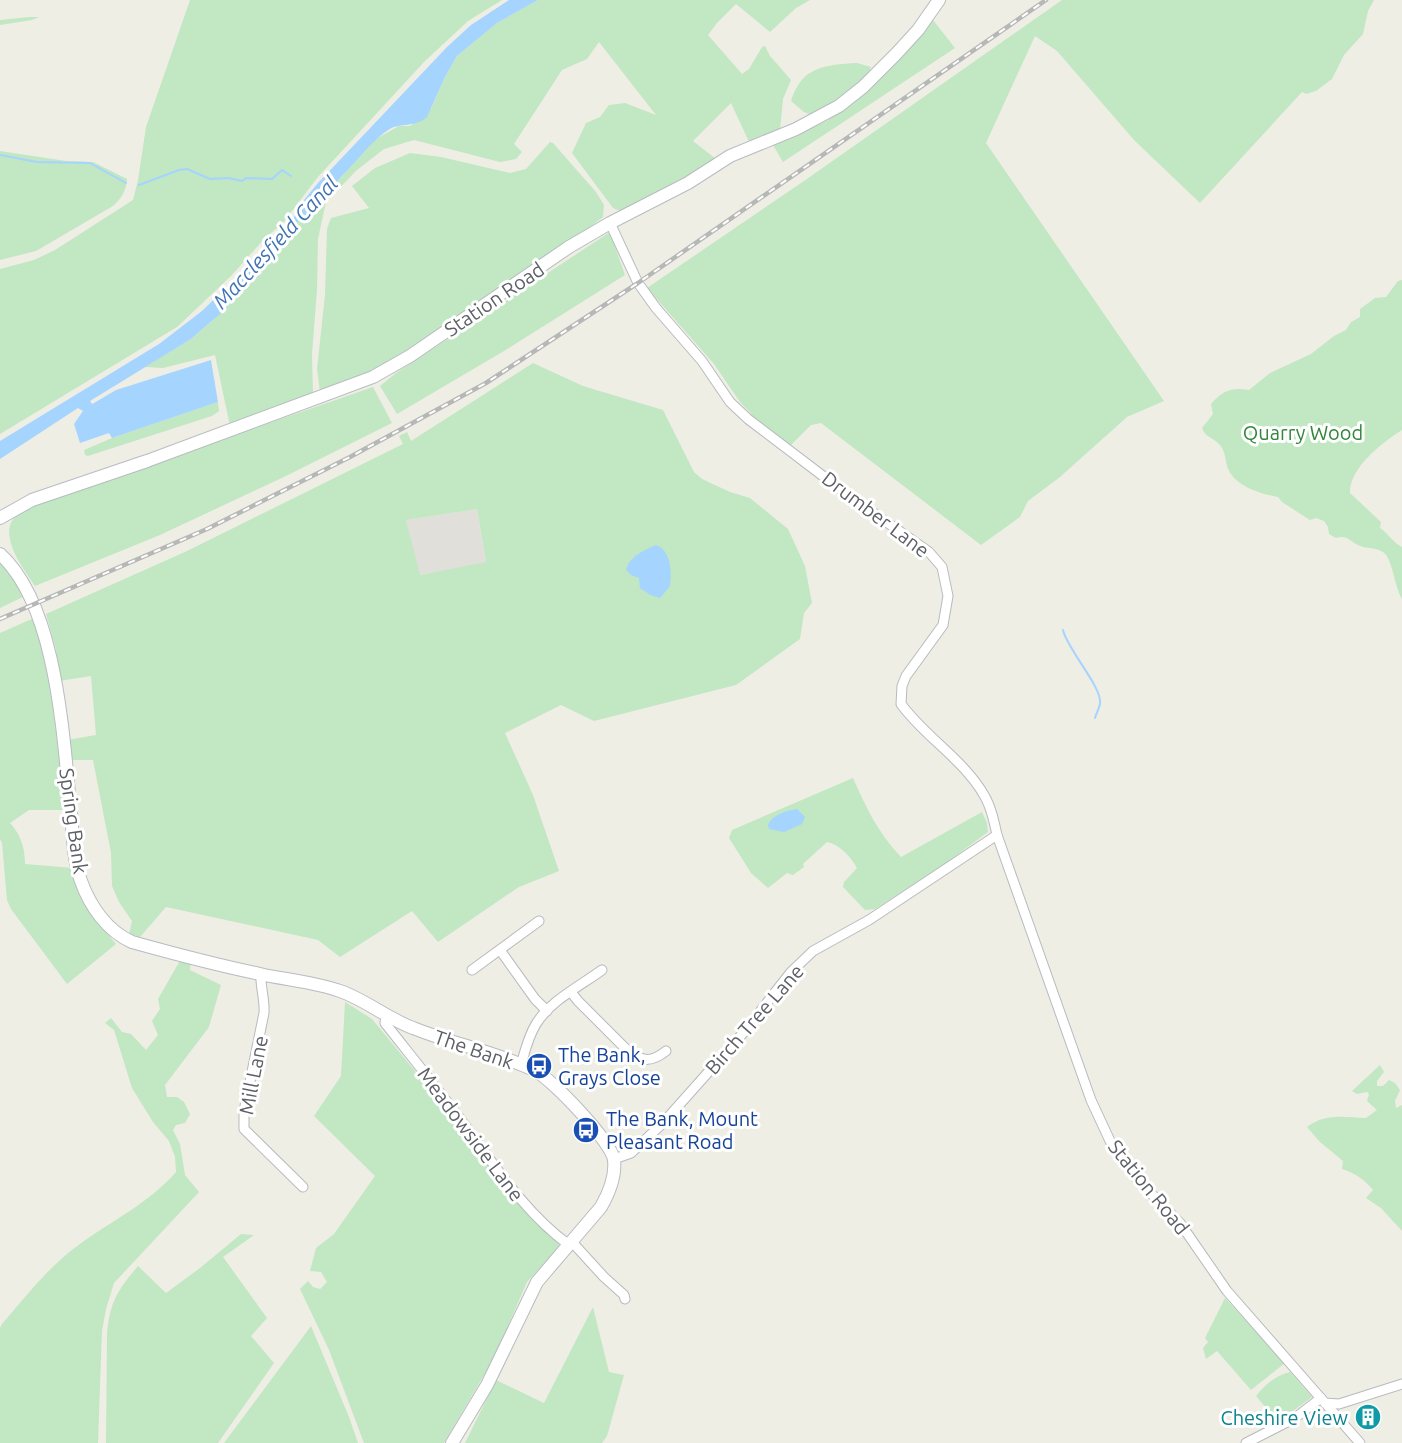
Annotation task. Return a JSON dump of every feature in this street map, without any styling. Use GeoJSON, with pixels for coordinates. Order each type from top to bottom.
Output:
{"type":"FeatureCollection","features":[{"type":"Feature","properties":{"kind":"street","name":"Station Road"},"geometry":{"type":"LineString","coordinates":[[0,518],[32,500],[147,461],[372,377],[410,356],[568,247],[688,183],[730,156],[796,129],[839,106],[863,87],[896,54],[918,30],[939,0]]}},
{"type":"Feature","properties":{"kind":"street","name":"Drumber Lane"},"geometry":{"type":"LineString","coordinates":[[610,223],[638,283],[656,308],[702,361],[730,402],[748,419],[844,492],[929,552],[942,567],[948,596],[943,625],[906,676],[902,686],[901,704],[977,785],[990,809],[997,835]]}},
{"type":"Feature","properties":{"kind":"street","name":"Spring Bank"},"geometry":{"type":"LineString","coordinates":[[0,554],[7,560],[26,591],[43,625],[63,733],[75,853],[80,879],[89,899],[104,921],[124,938],[261,974],[328,987],[344,992],[369,1007]]}},
{"type":"Feature","properties":{"kind":"street","name":"Station Road"},"geometry":{"type":"LineString","coordinates":[[997,835],[1087,1090],[1110,1141],[1136,1178],[1179,1223],[1227,1291],[1360,1443]]}},
{"type":"Feature","properties":{"kind":"street","name":"Birch Tree Lane"},"geometry":{"type":"LineString","coordinates":[[614,1159],[631,1153],[663,1123],[744,1032],[791,972],[813,951],[869,920],[997,835]]}},
{"type":"Feature","properties":{"kind":"street"},"geometry":{"type":"LineString","coordinates":[[472,970],[539,921]]}},
{"type":"Feature","properties":{"kind":"street"},"geometry":{"type":"LineString","coordinates":[[500,950],[535,999],[547,1011]]}},
{"type":"Feature","properties":{"kind":"street"},"geometry":{"type":"LineString","coordinates":[[521,1065],[532,1031],[547,1011],[602,970]]}},
{"type":"Feature","properties":{"kind":"street","name":"Mill Lane"},"geometry":{"type":"LineString","coordinates":[[261,974],[265,1000],[264,1012],[244,1111],[244,1129],[303,1187]]}},
{"type":"Feature","properties":{"kind":"street"},"geometry":{"type":"LineString","coordinates":[[571,992],[629,1052],[637,1057],[653,1059],[666,1051]]}},
{"type":"Feature","properties":{"kind":"street","name":"The Bank"},"geometry":{"type":"LineString","coordinates":[[369,1007],[412,1028],[536,1071],[557,1089],[603,1137],[614,1159]]}},
{"type":"Feature","properties":{"kind":"street","name":"Meadowside Lane"},"geometry":{"type":"LineString","coordinates":[[386,1016],[385,1023],[525,1205],[554,1234],[570,1243],[624,1295],[625,1299]]}},
{"type":"Feature","properties":{"kind":"street"},"geometry":{"type":"LineString","coordinates":[[452,1443],[487,1385],[537,1282],[601,1207],[614,1172],[614,1159]]}},
{"type":"Feature","properties":{"kind":"street"},"geometry":{"type":"LineString","coordinates":[[1246,1443],[1323,1401],[1339,1404],[1402,1384]]}},
{"type":"Feature","properties":{"kind":"shaded area"},"geometry":{"type":"Polygon","coordinates":[[[477,509],[486,563],[419,575],[406,520],[477,509]]]}},
{"type":"Feature","properties":{"kind":"green space"},"geometry":{"type":"Polygon","coordinates":[[[190,0],[502,0],[468,21],[424,62],[317,178],[283,223],[266,237],[231,276],[177,327],[0,434],[0,269],[34,260],[55,250],[133,200],[146,127],[190,0]]]}},
{"type":"Feature","properties":{"kind":"green space"},"geometry":{"type":"Polygon","coordinates":[[[538,0],[810,0],[796,8],[770,32],[736,4],[708,35],[742,74],[749,69],[762,47],[765,46],[770,56],[791,80],[783,99],[780,131],[750,144],[731,103],[693,141],[716,159],[680,184],[620,211],[613,208],[572,153],[586,123],[600,117],[609,105],[625,103],[656,115],[599,42],[587,59],[562,70],[514,144],[522,152],[516,159],[500,162],[414,140],[384,149],[357,170],[326,202],[318,239],[312,354],[313,394],[230,426],[215,355],[163,368],[145,367],[191,339],[211,322],[289,240],[298,222],[308,214],[374,140],[399,126],[410,126],[431,109],[457,56],[497,23],[538,0]]]}},
{"type":"Feature","properties":{"kind":"green space"},"geometry":{"type":"Polygon","coordinates":[[[1062,0],[1374,0],[1368,11],[1363,34],[1344,55],[1332,79],[1316,91],[1306,94],[1302,92],[1200,203],[1134,140],[1057,51],[1035,36],[986,143],[1164,401],[1127,417],[1060,477],[1028,501],[1020,517],[981,545],[821,423],[811,425],[790,446],[758,421],[740,402],[714,364],[647,288],[1062,0]]]}},
{"type":"Feature","properties":{"kind":"green space"},"geometry":{"type":"Polygon","coordinates":[[[39,17],[0,25],[0,20],[39,17]]]}},
{"type":"Feature","properties":{"kind":"green space"},"geometry":{"type":"Polygon","coordinates":[[[933,20],[955,48],[783,162],[773,145],[827,121],[901,58],[933,20]]]}},
{"type":"Feature","properties":{"kind":"green space"},"geometry":{"type":"Polygon","coordinates":[[[857,63],[871,67],[868,75],[824,113],[814,116],[804,112],[791,101],[801,81],[808,74],[825,67],[857,63]]]}},
{"type":"Feature","properties":{"kind":"green space"},"geometry":{"type":"Polygon","coordinates":[[[550,142],[596,192],[604,205],[603,217],[547,260],[414,349],[370,373],[320,392],[317,369],[325,295],[327,229],[331,218],[369,208],[352,186],[375,168],[410,153],[441,157],[510,173],[526,169],[550,142]]]}},
{"type":"Feature","properties":{"kind":"green space"},"geometry":{"type":"Polygon","coordinates":[[[0,151],[66,161],[93,162],[127,179],[126,187],[113,206],[36,251],[0,260],[0,151]]]}},
{"type":"Feature","properties":{"kind":"green space"},"geometry":{"type":"Polygon","coordinates":[[[610,232],[625,275],[504,351],[397,414],[380,386],[396,373],[610,232]]]}},
{"type":"Feature","properties":{"kind":"green space","name":"Quarry Wood"},"geometry":{"type":"Polygon","coordinates":[[[1402,280],[1402,430],[1368,457],[1355,474],[1350,493],[1381,522],[1380,528],[1402,547],[1402,599],[1389,560],[1383,552],[1359,546],[1345,537],[1336,538],[1329,534],[1324,521],[1316,518],[1310,520],[1278,497],[1264,494],[1241,484],[1230,473],[1221,446],[1202,428],[1213,414],[1211,404],[1220,395],[1233,389],[1249,390],[1270,373],[1311,354],[1334,336],[1346,330],[1351,322],[1360,317],[1360,309],[1375,298],[1386,297],[1398,281],[1402,280]]]}},
{"type":"Feature","properties":{"kind":"green space"},"geometry":{"type":"Polygon","coordinates":[[[533,363],[583,386],[663,410],[694,472],[702,479],[730,492],[750,498],[788,529],[805,566],[812,603],[804,613],[800,639],[736,685],[594,721],[561,705],[505,733],[533,795],[559,871],[519,887],[438,942],[412,911],[340,957],[318,940],[166,907],[140,937],[129,934],[132,921],[119,902],[112,886],[111,853],[93,760],[69,760],[67,740],[96,735],[91,676],[59,681],[56,649],[46,614],[187,551],[403,444],[399,436],[407,432],[411,441],[533,363]],[[477,509],[406,520],[420,575],[486,562],[477,509]]]}},
{"type":"Feature","properties":{"kind":"green space"},"geometry":{"type":"Polygon","coordinates":[[[373,387],[392,423],[160,535],[35,586],[15,554],[9,536],[10,527],[16,515],[30,507],[373,387]]]}},
{"type":"Feature","properties":{"kind":"green space"},"geometry":{"type":"Polygon","coordinates":[[[218,402],[219,411],[212,416],[88,456],[85,455],[84,450],[112,438],[218,402]]]}},
{"type":"Feature","properties":{"kind":"green space"},"geometry":{"type":"Polygon","coordinates":[[[0,557],[25,596],[0,608],[0,557]]]}},
{"type":"Feature","properties":{"kind":"green space"},"geometry":{"type":"Polygon","coordinates":[[[34,618],[43,638],[65,810],[29,810],[10,823],[22,842],[25,864],[73,868],[98,923],[116,944],[67,984],[11,909],[7,900],[0,839],[0,633],[34,618]]]}},
{"type":"Feature","properties":{"kind":"green space"},"geometry":{"type":"Polygon","coordinates":[[[853,778],[874,820],[901,857],[982,812],[988,832],[946,863],[875,909],[865,910],[843,887],[844,882],[857,868],[844,852],[831,843],[827,842],[803,864],[804,867],[793,875],[787,873],[768,888],[751,873],[729,838],[732,830],[853,778]]]}},
{"type":"Feature","properties":{"kind":"green space"},"geometry":{"type":"Polygon","coordinates":[[[181,959],[191,961],[190,970],[221,985],[209,1027],[165,1085],[167,1097],[177,1097],[184,1102],[190,1114],[185,1123],[176,1125],[173,1130],[180,1144],[185,1175],[199,1192],[114,1283],[102,1331],[98,1443],[0,1443],[0,1328],[2,1324],[39,1281],[69,1252],[142,1202],[176,1172],[175,1157],[169,1141],[153,1122],[132,1088],[114,1030],[105,1023],[111,1018],[122,1032],[131,1034],[146,1050],[158,1035],[152,1021],[160,1009],[158,999],[181,959]]]}},
{"type":"Feature","properties":{"kind":"green space"},"geometry":{"type":"Polygon","coordinates":[[[345,1002],[372,1019],[560,1246],[527,1282],[494,1358],[444,1443],[364,1443],[329,1350],[300,1289],[308,1281],[313,1287],[320,1289],[327,1282],[321,1272],[310,1271],[316,1248],[334,1234],[375,1176],[314,1116],[341,1076],[345,1002]]]}},
{"type":"Feature","properties":{"kind":"green space"},"geometry":{"type":"Polygon","coordinates":[[[1380,1065],[1384,1072],[1377,1081],[1377,1086],[1383,1086],[1389,1080],[1395,1083],[1400,1090],[1395,1101],[1396,1108],[1402,1105],[1402,1231],[1381,1208],[1366,1198],[1373,1190],[1370,1186],[1351,1172],[1342,1169],[1343,1161],[1319,1141],[1307,1127],[1328,1118],[1366,1118],[1377,1110],[1367,1101],[1369,1094],[1367,1092],[1357,1094],[1352,1091],[1380,1065]]]}},
{"type":"Feature","properties":{"kind":"green space"},"geometry":{"type":"Polygon","coordinates":[[[241,1234],[254,1235],[223,1257],[267,1318],[251,1336],[274,1363],[218,1443],[106,1443],[107,1334],[110,1313],[120,1289],[138,1266],[166,1293],[241,1234]]]}},
{"type":"Feature","properties":{"kind":"green space"},"geometry":{"type":"Polygon","coordinates":[[[1225,1298],[1285,1363],[1251,1390],[1217,1351],[1206,1359],[1203,1348],[1208,1342],[1205,1338],[1225,1298]]]}},
{"type":"Feature","properties":{"kind":"green space"},"geometry":{"type":"Polygon","coordinates":[[[593,1307],[609,1372],[624,1375],[607,1436],[602,1443],[465,1443],[496,1380],[544,1403],[593,1307]]]}},
{"type":"Feature","properties":{"kind":"green space"},"geometry":{"type":"Polygon","coordinates":[[[311,1326],[358,1443],[224,1443],[311,1326]]]}},
{"type":"Feature","properties":{"kind":"green space"},"geometry":{"type":"Polygon","coordinates":[[[1290,1372],[1312,1397],[1278,1422],[1256,1396],[1271,1381],[1290,1372]]]}},
{"type":"Feature","properties":{"kind":"water","name":"Macclesfield Canal"},"geometry":{"type":"Polygon","coordinates":[[[509,0],[538,0],[497,23],[457,56],[427,117],[418,123],[397,126],[374,141],[308,214],[298,222],[289,240],[220,314],[191,339],[90,401],[92,404],[116,390],[211,360],[218,402],[112,438],[109,433],[80,443],[74,424],[83,411],[78,408],[0,459],[0,441],[159,344],[202,311],[290,224],[304,200],[318,183],[447,47],[471,25],[509,0]]]}},
{"type":"Feature","properties":{"kind":"water"},"geometry":{"type":"Polygon","coordinates":[[[656,545],[668,556],[671,574],[670,586],[660,598],[640,588],[639,578],[626,570],[634,558],[656,545]]]}},
{"type":"Feature","properties":{"kind":"water"},"geometry":{"type":"Polygon","coordinates":[[[797,809],[805,817],[802,824],[784,832],[769,829],[770,821],[776,816],[797,809]]]}},
{"type":"Feature","properties":{"kind":"waterway"},"geometry":{"type":"LineString","coordinates":[[0,155],[37,162],[90,163],[126,183]]}},
{"type":"Feature","properties":{"kind":"waterway"},"geometry":{"type":"LineString","coordinates":[[139,185],[187,169],[210,179],[228,178],[242,181],[246,178],[272,179],[282,170],[291,176]]}},
{"type":"Feature","properties":{"kind":"waterway"},"geometry":{"type":"LineString","coordinates":[[1063,630],[1096,688],[1100,704],[1095,718]]}},
{"type":"Feature","properties":{"kind":"railway"},"geometry":{"type":"LineString","coordinates":[[0,619],[207,529],[350,457],[486,383],[638,283],[1046,0]]}},
{"type":"Feature","properties":{"kind":"place","name":"The Bank, Grays Close"},"geometry":{"type":"Point","coordinates":[539,1066]}},
{"type":"Feature","properties":{"kind":"place","name":"The Bank, Mount Pleasant Road"},"geometry":{"type":"Point","coordinates":[586,1130]}},
{"type":"Feature","properties":{"kind":"place","name":"Cheshire View"},"geometry":{"type":"Point","coordinates":[1368,1417]}}]}
